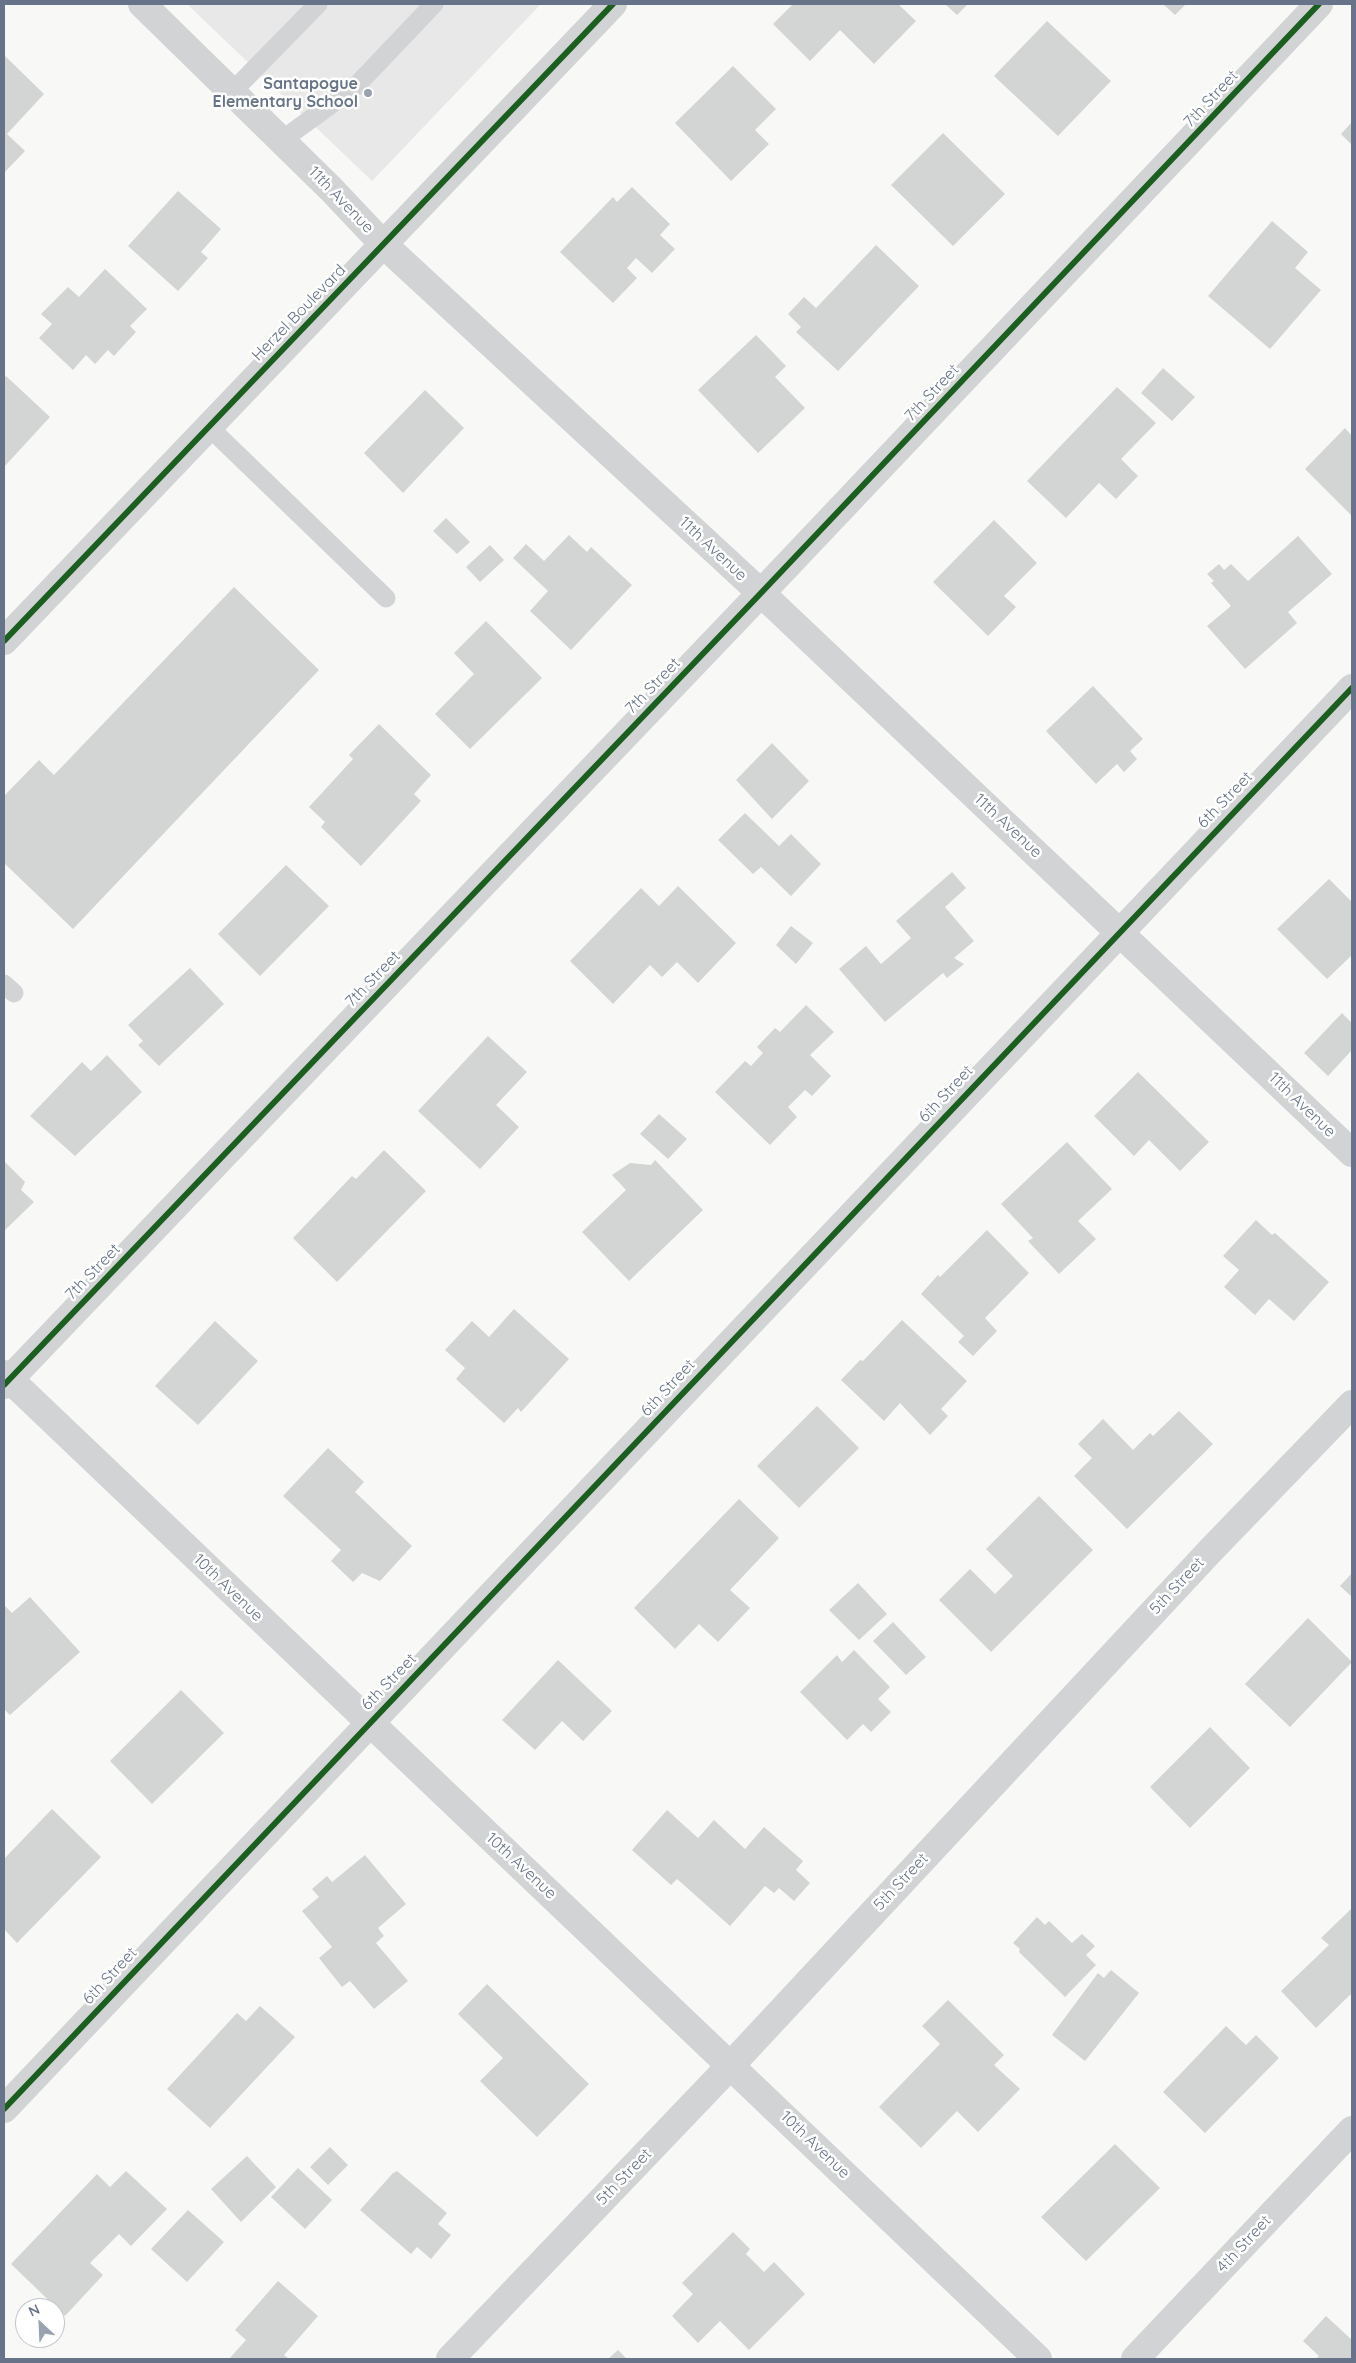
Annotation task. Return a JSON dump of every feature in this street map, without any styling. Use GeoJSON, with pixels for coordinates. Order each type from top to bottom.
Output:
{"type":"FeatureCollection","features":[{"type":"Feature","properties":{"kind":"street","name":"11th Avenue"},"geometry":{"type":"LineString","coordinates":[[142,4],[282,140],[383,244],[761,593],[1352,1153]]}},
{"type":"Feature","properties":{"kind":"street","name":"Herzel Boulevard"},"geometry":{"type":"LineString","coordinates":[[4,641],[613,4]]}},
{"type":"Feature","properties":{"kind":"street","name":"7th Street"},"geometry":{"type":"LineString","coordinates":[[6,1380],[761,593],[1319,4]]}},
{"type":"Feature","properties":{"kind":"street","name":"6th Street"},"geometry":{"type":"LineString","coordinates":[[4,2109],[1119,931],[1352,688]]}},
{"type":"Feature","properties":{"kind":"street","name":"10th Avenue"},"geometry":{"type":"LineString","coordinates":[[6,1380],[731,2065],[1038,2359]]}},
{"type":"Feature","properties":{"kind":"street","name":"5th Street"},"geometry":{"type":"LineString","coordinates":[[450,2359],[731,2065],[1211,1550],[1352,1404]]}},
{"type":"Feature","properties":{"kind":"street","name":"4th Street"},"geometry":{"type":"LineString","coordinates":[[1136,2359],[1352,2130]]}},
{"type":"Feature","properties":{"kind":"lane"},"geometry":{"type":"LineString","coordinates":[[232,92],[318,4]]}},
{"type":"Feature","properties":{"kind":"lane"},"geometry":{"type":"LineString","coordinates":[[282,140],[355,86],[434,4]]}},
{"type":"Feature","properties":{"kind":"lane"},"geometry":{"type":"LineString","coordinates":[[209,427],[386,598]]}},
{"type":"Feature","properties":{"kind":"shaded area","name":"Santapogue Elementary School"},"geometry":{"type":"Polygon","coordinates":[[[187,4],[541,4],[372,181],[187,4]]]}},
{"type":"Feature","properties":{"kind":"building"},"geometry":{"type":"Polygon","coordinates":[[[793,4],[898,4],[916,21],[874,64],[840,30],[810,61],[773,24],[793,4]]]}},
{"type":"Feature","properties":{"kind":"building"},"geometry":{"type":"Polygon","coordinates":[[[945,4],[968,4],[957,15],[945,4]]]}},
{"type":"Feature","properties":{"kind":"building"},"geometry":{"type":"Polygon","coordinates":[[[1163,4],[1186,4],[1175,15],[1163,4]]]}},
{"type":"Feature","properties":{"kind":"building"},"geometry":{"type":"Polygon","coordinates":[[[1047,21],[1111,81],[1058,136],[994,76],[1047,21]]]}},
{"type":"Feature","properties":{"kind":"building"},"geometry":{"type":"Polygon","coordinates":[[[5,56],[44,94],[7,134],[25,151],[4,173],[5,56]]]}},
{"type":"Feature","properties":{"kind":"building"},"geometry":{"type":"Polygon","coordinates":[[[733,66],[776,109],[755,130],[769,144],[731,181],[675,123],[733,66]]]}},
{"type":"Feature","properties":{"kind":"building"},"geometry":{"type":"Polygon","coordinates":[[[1352,122],[1352,145],[1341,134],[1352,122]]]}},
{"type":"Feature","properties":{"kind":"building"},"geometry":{"type":"Polygon","coordinates":[[[943,133],[1005,194],[953,246],[891,185],[943,133]]]}},
{"type":"Feature","properties":{"kind":"building"},"geometry":{"type":"Polygon","coordinates":[[[632,187],[670,224],[660,235],[675,249],[652,273],[636,258],[627,268],[637,278],[613,303],[560,252],[613,197],[617,202],[632,187]]]}},
{"type":"Feature","properties":{"kind":"building"},"geometry":{"type":"Polygon","coordinates":[[[178,191],[221,229],[201,252],[208,258],[178,291],[128,246],[178,191]]]}},
{"type":"Feature","properties":{"kind":"building"},"geometry":{"type":"Polygon","coordinates":[[[1272,221],[1308,252],[1295,268],[1321,290],[1270,349],[1208,296],[1272,221]]]}},
{"type":"Feature","properties":{"kind":"building"},"geometry":{"type":"Polygon","coordinates":[[[876,245],[919,286],[838,371],[796,332],[801,327],[788,314],[804,297],[816,308],[876,245]]]}},
{"type":"Feature","properties":{"kind":"building"},"geometry":{"type":"Polygon","coordinates":[[[105,269],[147,309],[130,326],[136,332],[114,356],[108,350],[95,364],[86,355],[73,370],[39,338],[52,324],[41,314],[68,287],[79,297],[105,269]]]}},
{"type":"Feature","properties":{"kind":"building"},"geometry":{"type":"Polygon","coordinates":[[[756,335],[786,366],[775,377],[805,408],[758,453],[698,390],[756,335]]]}},
{"type":"Feature","properties":{"kind":"building"},"geometry":{"type":"Polygon","coordinates":[[[1163,368],[1195,397],[1172,421],[1141,393],[1163,368]]]}},
{"type":"Feature","properties":{"kind":"building"},"geometry":{"type":"Polygon","coordinates":[[[6,376],[50,417],[4,467],[4,378],[6,376]]]}},
{"type":"Feature","properties":{"kind":"building"},"geometry":{"type":"Polygon","coordinates":[[[1117,387],[1156,423],[1121,459],[1138,476],[1116,499],[1099,483],[1066,518],[1027,481],[1117,387]]]}},
{"type":"Feature","properties":{"kind":"building"},"geometry":{"type":"Polygon","coordinates":[[[425,390],[464,428],[403,493],[364,453],[425,390]]]}},
{"type":"Feature","properties":{"kind":"building"},"geometry":{"type":"Polygon","coordinates":[[[1345,428],[1352,436],[1352,516],[1305,469],[1345,428]]]}},
{"type":"Feature","properties":{"kind":"building"},"geometry":{"type":"Polygon","coordinates":[[[446,518],[470,542],[457,554],[433,531],[446,518]]]}},
{"type":"Feature","properties":{"kind":"building"},"geometry":{"type":"Polygon","coordinates":[[[994,520],[1037,563],[1004,596],[1016,607],[988,636],[933,582],[994,520]]]}},
{"type":"Feature","properties":{"kind":"building"},"geometry":{"type":"Polygon","coordinates":[[[569,535],[587,552],[591,547],[632,585],[571,650],[530,611],[548,591],[513,558],[526,544],[544,561],[569,535]]]}},
{"type":"Feature","properties":{"kind":"building"},"geometry":{"type":"Polygon","coordinates":[[[1298,536],[1332,574],[1288,612],[1297,623],[1245,669],[1207,626],[1231,606],[1211,583],[1214,581],[1207,574],[1219,564],[1224,570],[1231,564],[1248,581],[1298,536]]]}},
{"type":"Feature","properties":{"kind":"building"},"geometry":{"type":"Polygon","coordinates":[[[490,545],[504,560],[480,582],[466,567],[490,545]]]}},
{"type":"Feature","properties":{"kind":"building"},"geometry":{"type":"Polygon","coordinates":[[[234,587],[319,670],[73,929],[4,863],[4,796],[39,760],[54,775],[234,587]]]}},
{"type":"Feature","properties":{"kind":"building"},"geometry":{"type":"Polygon","coordinates":[[[486,621],[542,678],[470,749],[435,714],[474,674],[454,653],[486,621]]]}},
{"type":"Feature","properties":{"kind":"building"},"geometry":{"type":"Polygon","coordinates":[[[1093,686],[1143,739],[1130,751],[1137,759],[1124,772],[1117,764],[1096,784],[1046,731],[1093,686]]]}},
{"type":"Feature","properties":{"kind":"building"},"geometry":{"type":"Polygon","coordinates":[[[379,724],[431,775],[414,794],[421,801],[361,866],[321,827],[325,822],[309,807],[353,759],[349,755],[379,724]]]}},
{"type":"Feature","properties":{"kind":"building"},"geometry":{"type":"Polygon","coordinates":[[[772,743],[809,781],[772,819],[736,780],[772,743]]]}},
{"type":"Feature","properties":{"kind":"building"},"geometry":{"type":"Polygon","coordinates":[[[745,813],[779,846],[791,834],[821,864],[791,896],[761,867],[753,874],[718,840],[745,813]]]}},
{"type":"Feature","properties":{"kind":"building"},"geometry":{"type":"Polygon","coordinates":[[[286,865],[329,906],[260,976],[218,934],[286,865]]]}},
{"type":"Feature","properties":{"kind":"building"},"geometry":{"type":"Polygon","coordinates":[[[952,872],[966,888],[945,907],[974,941],[954,958],[964,964],[947,978],[943,973],[885,1022],[839,969],[866,946],[881,964],[911,938],[896,921],[952,872]]]}},
{"type":"Feature","properties":{"kind":"building"},"geometry":{"type":"Polygon","coordinates":[[[1329,879],[1352,902],[1352,955],[1327,979],[1277,929],[1329,879]]]}},
{"type":"Feature","properties":{"kind":"building"},"geometry":{"type":"Polygon","coordinates":[[[678,886],[736,943],[698,983],[677,962],[662,977],[650,965],[613,1004],[570,961],[641,888],[659,906],[678,886]]]}},
{"type":"Feature","properties":{"kind":"building"},"geometry":{"type":"Polygon","coordinates":[[[791,926],[813,943],[796,964],[776,945],[791,926]]]}},
{"type":"Feature","properties":{"kind":"building"},"geometry":{"type":"Polygon","coordinates":[[[190,968],[224,1004],[159,1066],[138,1045],[143,1041],[128,1025],[190,968]]]}},
{"type":"Feature","properties":{"kind":"building"},"geometry":{"type":"Polygon","coordinates":[[[806,1005],[834,1032],[810,1055],[831,1076],[812,1096],[805,1090],[788,1107],[797,1117],[770,1145],[715,1092],[745,1061],[751,1066],[763,1053],[757,1047],[775,1028],[780,1032],[806,1005]]]}},
{"type":"Feature","properties":{"kind":"building"},"geometry":{"type":"Polygon","coordinates":[[[1342,1013],[1352,1023],[1352,1050],[1328,1076],[1304,1053],[1342,1013]]]}},
{"type":"Feature","properties":{"kind":"building"},"geometry":{"type":"Polygon","coordinates":[[[488,1036],[527,1072],[496,1105],[519,1127],[480,1169],[418,1111],[488,1036]]]}},
{"type":"Feature","properties":{"kind":"building"},"geometry":{"type":"Polygon","coordinates":[[[107,1055],[142,1092],[75,1156],[30,1116],[82,1062],[91,1071],[107,1055]]]}},
{"type":"Feature","properties":{"kind":"building"},"geometry":{"type":"Polygon","coordinates":[[[1138,1072],[1209,1142],[1180,1171],[1149,1140],[1134,1156],[1094,1116],[1138,1072]]]}},
{"type":"Feature","properties":{"kind":"building"},"geometry":{"type":"Polygon","coordinates":[[[659,1114],[687,1139],[668,1159],[640,1134],[659,1114]]]}},
{"type":"Feature","properties":{"kind":"building"},"geometry":{"type":"Polygon","coordinates":[[[1067,1142],[1112,1189],[1078,1221],[1096,1239],[1059,1274],[1028,1241],[1033,1238],[1001,1204],[1067,1142]]]}},
{"type":"Feature","properties":{"kind":"building"},"geometry":{"type":"Polygon","coordinates":[[[384,1150],[426,1191],[337,1282],[293,1238],[352,1176],[356,1179],[384,1150]]]}},
{"type":"Feature","properties":{"kind":"building"},"geometry":{"type":"Polygon","coordinates":[[[655,1160],[703,1210],[629,1281],[582,1232],[626,1190],[612,1175],[630,1163],[651,1165],[655,1160]]]}},
{"type":"Feature","properties":{"kind":"building"},"geometry":{"type":"Polygon","coordinates":[[[4,1161],[25,1182],[21,1190],[34,1202],[4,1231],[4,1161]]]}},
{"type":"Feature","properties":{"kind":"building"},"geometry":{"type":"Polygon","coordinates":[[[1256,1220],[1272,1235],[1275,1233],[1329,1282],[1294,1321],[1269,1299],[1255,1315],[1224,1287],[1239,1270],[1223,1256],[1256,1220]]]}},
{"type":"Feature","properties":{"kind":"building"},"geometry":{"type":"Polygon","coordinates":[[[987,1230],[1029,1273],[985,1318],[997,1331],[973,1356],[958,1342],[964,1336],[921,1294],[938,1275],[940,1277],[987,1230]]]}},
{"type":"Feature","properties":{"kind":"building"},"geometry":{"type":"Polygon","coordinates":[[[514,1309],[569,1359],[521,1412],[518,1408],[504,1423],[456,1379],[465,1368],[445,1350],[472,1321],[489,1337],[514,1309]]]}},
{"type":"Feature","properties":{"kind":"building"},"geometry":{"type":"Polygon","coordinates":[[[902,1320],[967,1381],[941,1409],[948,1416],[930,1435],[900,1403],[884,1421],[841,1380],[860,1360],[863,1361],[902,1320]]]}},
{"type":"Feature","properties":{"kind":"building"},"geometry":{"type":"Polygon","coordinates":[[[215,1321],[258,1361],[198,1425],[155,1386],[215,1321]]]}},
{"type":"Feature","properties":{"kind":"building"},"geometry":{"type":"Polygon","coordinates":[[[817,1406],[859,1448],[799,1508],[757,1466],[817,1406]]]}},
{"type":"Feature","properties":{"kind":"building"},"geometry":{"type":"Polygon","coordinates":[[[1179,1411],[1213,1444],[1127,1529],[1074,1476],[1092,1458],[1078,1444],[1103,1419],[1133,1450],[1150,1433],[1153,1436],[1179,1411]]]}},
{"type":"Feature","properties":{"kind":"building"},"geometry":{"type":"Polygon","coordinates":[[[328,1448],[364,1482],[355,1492],[412,1546],[380,1581],[362,1573],[353,1582],[331,1561],[341,1550],[283,1496],[328,1448]]]}},
{"type":"Feature","properties":{"kind":"building"},"geometry":{"type":"Polygon","coordinates":[[[1039,1496],[1093,1550],[991,1652],[939,1600],[970,1569],[995,1594],[1013,1576],[986,1549],[1039,1496]]]}},
{"type":"Feature","properties":{"kind":"building"},"geometry":{"type":"Polygon","coordinates":[[[739,1499],[779,1538],[730,1590],[750,1608],[718,1642],[699,1624],[675,1649],[634,1608],[739,1499]]]}},
{"type":"Feature","properties":{"kind":"building"},"geometry":{"type":"Polygon","coordinates":[[[1352,1573],[1352,1597],[1340,1586],[1352,1573]]]}},
{"type":"Feature","properties":{"kind":"building"},"geometry":{"type":"Polygon","coordinates":[[[858,1583],[887,1614],[859,1640],[829,1610],[858,1583]]]}},
{"type":"Feature","properties":{"kind":"building"},"geometry":{"type":"Polygon","coordinates":[[[30,1597],[80,1652],[10,1715],[4,1709],[4,1605],[12,1613],[30,1597]]]}},
{"type":"Feature","properties":{"kind":"building"},"geometry":{"type":"Polygon","coordinates":[[[1308,1618],[1352,1662],[1290,1727],[1245,1684],[1308,1618]]]}},
{"type":"Feature","properties":{"kind":"building"},"geometry":{"type":"Polygon","coordinates":[[[893,1622],[926,1657],[906,1675],[873,1641],[893,1622]]]}},
{"type":"Feature","properties":{"kind":"building"},"geometry":{"type":"Polygon","coordinates":[[[854,1650],[890,1687],[878,1699],[891,1712],[871,1732],[863,1724],[847,1740],[800,1692],[837,1655],[842,1662],[854,1650]]]}},
{"type":"Feature","properties":{"kind":"building"},"geometry":{"type":"Polygon","coordinates":[[[558,1660],[612,1711],[583,1741],[562,1721],[535,1750],[502,1720],[558,1660]]]}},
{"type":"Feature","properties":{"kind":"building"},"geometry":{"type":"Polygon","coordinates":[[[181,1690],[224,1733],[152,1804],[110,1761],[181,1690]]]}},
{"type":"Feature","properties":{"kind":"building"},"geometry":{"type":"Polygon","coordinates":[[[1210,1727],[1250,1768],[1190,1828],[1150,1787],[1210,1727]]]}},
{"type":"Feature","properties":{"kind":"building"},"geometry":{"type":"Polygon","coordinates":[[[52,1809],[101,1857],[17,1943],[4,1929],[4,1859],[52,1809]]]}},
{"type":"Feature","properties":{"kind":"building"},"geometry":{"type":"Polygon","coordinates":[[[667,1810],[698,1838],[714,1820],[745,1849],[764,1827],[803,1861],[796,1870],[810,1883],[794,1901],[779,1888],[774,1893],[765,1886],[730,1926],[677,1879],[671,1885],[632,1850],[667,1810]]]}},
{"type":"Feature","properties":{"kind":"building"},"geometry":{"type":"Polygon","coordinates":[[[365,1855],[406,1904],[378,1928],[384,1936],[376,1943],[408,1981],[374,2009],[350,1981],[342,1987],[319,1958],[332,1947],[302,1911],[319,1897],[312,1889],[327,1876],[332,1882],[365,1855]]]}},
{"type":"Feature","properties":{"kind":"building"},"geometry":{"type":"Polygon","coordinates":[[[1352,1908],[1352,1993],[1316,2028],[1281,1991],[1329,1945],[1321,1938],[1352,1908]]]}},
{"type":"Feature","properties":{"kind":"building"},"geometry":{"type":"Polygon","coordinates":[[[1037,1917],[1045,1925],[1049,1921],[1072,1943],[1082,1934],[1095,1946],[1086,1955],[1096,1965],[1065,1997],[1019,1952],[1020,1949],[1013,1943],[1037,1917]]]}},
{"type":"Feature","properties":{"kind":"building"},"geometry":{"type":"Polygon","coordinates":[[[1111,1970],[1139,1993],[1085,2061],[1052,2035],[1098,1973],[1104,1978],[1111,1970]]]}},
{"type":"Feature","properties":{"kind":"building"},"geometry":{"type":"Polygon","coordinates":[[[487,1984],[589,2084],[537,2137],[480,2081],[503,2058],[458,2014],[487,1984]]]}},
{"type":"Feature","properties":{"kind":"building"},"geometry":{"type":"Polygon","coordinates":[[[948,2000],[1004,2055],[994,2065],[1020,2089],[978,2132],[957,2111],[921,2148],[879,2107],[940,2044],[922,2026],[948,2000]]]}},
{"type":"Feature","properties":{"kind":"building"},"geometry":{"type":"Polygon","coordinates":[[[260,2006],[295,2037],[210,2128],[167,2089],[237,2013],[246,2021],[260,2006]]]}},
{"type":"Feature","properties":{"kind":"building"},"geometry":{"type":"Polygon","coordinates":[[[1226,2026],[1246,2045],[1256,2035],[1279,2058],[1205,2133],[1163,2092],[1226,2026]]]}},
{"type":"Feature","properties":{"kind":"building"},"geometry":{"type":"Polygon","coordinates":[[[1115,2144],[1160,2188],[1086,2261],[1041,2217],[1115,2144]]]}},
{"type":"Feature","properties":{"kind":"building"},"geometry":{"type":"Polygon","coordinates":[[[330,2147],[348,2165],[328,2185],[310,2167],[330,2147]]]}},
{"type":"Feature","properties":{"kind":"building"},"geometry":{"type":"Polygon","coordinates":[[[247,2156],[276,2187],[241,2222],[211,2189],[247,2156]]]}},
{"type":"Feature","properties":{"kind":"building"},"geometry":{"type":"Polygon","coordinates":[[[298,2168],[332,2200],[305,2229],[271,2197],[298,2168]]]}},
{"type":"Feature","properties":{"kind":"building"},"geometry":{"type":"Polygon","coordinates":[[[126,2171],[167,2209],[131,2246],[119,2234],[90,2263],[103,2275],[65,2316],[65,2298],[46,2298],[11,2264],[97,2174],[110,2187],[126,2171]]]}},
{"type":"Feature","properties":{"kind":"building"},"geometry":{"type":"Polygon","coordinates":[[[397,2171],[447,2213],[438,2224],[451,2235],[431,2259],[417,2247],[411,2254],[360,2210],[393,2173],[397,2171]]]}},
{"type":"Feature","properties":{"kind":"building"},"geometry":{"type":"Polygon","coordinates":[[[188,2210],[224,2242],[187,2282],[151,2249],[188,2210]]]}},
{"type":"Feature","properties":{"kind":"building"},"geometry":{"type":"Polygon","coordinates":[[[733,2232],[750,2249],[746,2254],[764,2272],[774,2262],[805,2294],[749,2350],[720,2321],[698,2343],[672,2316],[693,2294],[682,2283],[733,2232]]]}},
{"type":"Feature","properties":{"kind":"building"},"geometry":{"type":"Polygon","coordinates":[[[278,2281],[318,2316],[284,2355],[289,2359],[229,2359],[246,2340],[235,2330],[278,2281]]]}},
{"type":"Feature","properties":{"kind":"building"},"geometry":{"type":"Polygon","coordinates":[[[1326,2316],[1352,2340],[1352,2359],[1316,2359],[1319,2356],[1303,2341],[1326,2316]]]}},
{"type":"Feature","properties":{"kind":"building"},"geometry":{"type":"Polygon","coordinates":[[[618,2350],[627,2359],[608,2359],[618,2350]]]}},
{"type":"Feature","properties":{"kind":"cycle path"},"geometry":{"type":"LineString","coordinates":[[4,641],[613,4]]}},
{"type":"Feature","properties":{"kind":"cycle path"},"geometry":{"type":"LineString","coordinates":[[4,1385],[761,593],[1319,4]]}},
{"type":"Feature","properties":{"kind":"cycle path"},"geometry":{"type":"LineString","coordinates":[[4,2109],[1352,688]]}},
{"type":"Feature","properties":{"kind":"place","name":"Santapogue Elementary School"},"geometry":{"type":"Point","coordinates":[368,93]}}]}
